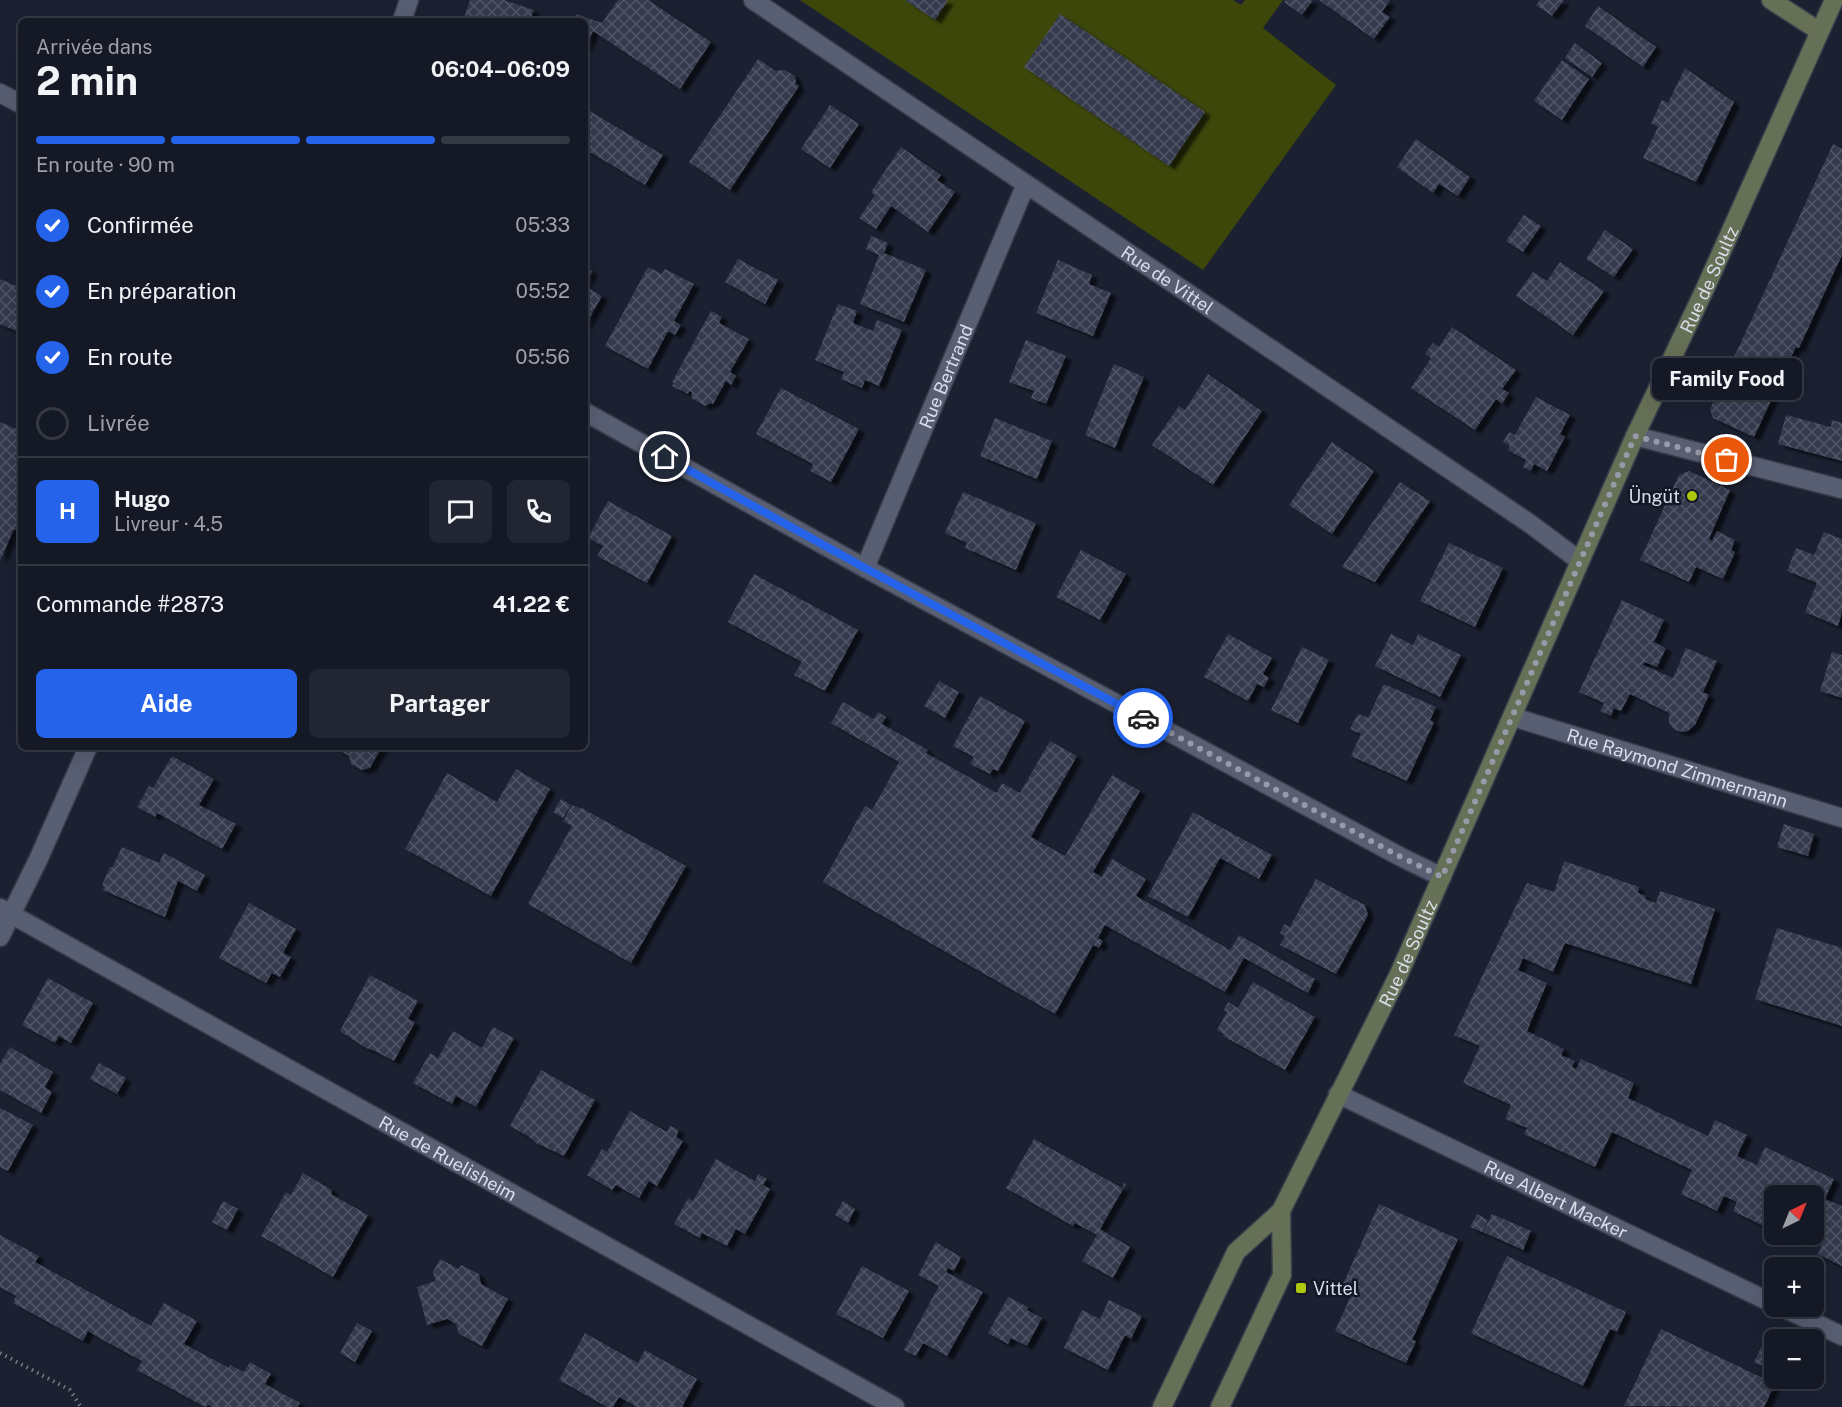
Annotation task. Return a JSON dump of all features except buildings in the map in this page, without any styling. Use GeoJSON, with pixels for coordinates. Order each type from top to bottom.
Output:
{"type":"FeatureCollection","features":[{"type":"Feature","properties":{"kind":"main road"},"geometry":{"type":"LineString","coordinates":[[1771,0],[1819,31]]}},
{"type":"Feature","properties":{"kind":"main road","name":"Rue de Soultz"},"geometry":{"type":"LineString","coordinates":[[1162,1407],[1236,1252],[1281,1211],[1399,974],[1635,436],[1704,291],[1834,0]]}},
{"type":"Feature","properties":{"kind":"main road","name":"Rue de Soultz"},"geometry":{"type":"LineString","coordinates":[[1220,1407],[1282,1275],[1281,1211]]}},
{"type":"Feature","properties":{"kind":"street"},"geometry":{"type":"LineString","coordinates":[[403,18],[409,0]]}},
{"type":"Feature","properties":{"kind":"street","name":"Rue de Vittel"},"geometry":{"type":"LineString","coordinates":[[753,0],[1529,523],[1581,561]]}},
{"type":"Feature","properties":{"kind":"street"},"geometry":{"type":"LineString","coordinates":[[0,93],[18,102]]}},
{"type":"Feature","properties":{"kind":"street","name":"Rue Bertrand"},"geometry":{"type":"LineString","coordinates":[[865,568],[1026,184]]}},
{"type":"Feature","properties":{"kind":"street"},"geometry":{"type":"LineString","coordinates":[[588,414],[865,568],[1442,877]]}},
{"type":"Feature","properties":{"kind":"street"},"geometry":{"type":"LineString","coordinates":[[1635,436],[1842,489]]}},
{"type":"Feature","properties":{"kind":"street","name":"Rue Raymond Zimmermann"},"geometry":{"type":"LineString","coordinates":[[1513,717],[1842,818]]}},
{"type":"Feature","properties":{"kind":"street"},"geometry":{"type":"LineString","coordinates":[[0,938],[6,911],[38,860],[87,750]]}},
{"type":"Feature","properties":{"kind":"street","name":"Rue de Ruelisheim"},"geometry":{"type":"LineString","coordinates":[[6,911],[895,1407]]}},
{"type":"Feature","properties":{"kind":"street","name":"Rue Albert Macker"},"geometry":{"type":"LineString","coordinates":[[1338,1094],[1764,1299]]}},
{"type":"Feature","properties":{"kind":"street"},"geometry":{"type":"LineString","coordinates":[[1803,1317],[1842,1336]]}},
{"type":"Feature","properties":{"kind":"path"},"geometry":{"type":"LineString","coordinates":[[0,1353],[69,1390],[79,1401],[81,1407]]}},
{"type":"Feature","properties":{"kind":"green space"},"geometry":{"type":"Polygon","coordinates":[[[800,0],[1233,0],[1241,5],[1245,0],[1283,0],[1263,28],[1336,85],[1203,270],[800,0]]]}},
{"type":"Feature","properties":{"kind":"way so far"},"geometry":{"type":"LineString","coordinates":[[1143,718],[1442,877],[1635,436],[1727,460]]}},
{"type":"Feature","properties":{"kind":"place","name":"Family Food"},"geometry":{"type":"Point","coordinates":[1727,460]}},
{"type":"Feature","properties":{"kind":"place","name":"Üngüt"},"geometry":{"type":"Point","coordinates":[1692,496]}},
{"type":"Feature","properties":{"kind":"place","name":"Vittel"},"geometry":{"type":"Point","coordinates":[1301,1288]}},
{"type":"Feature","properties":{"kind":"route"},"geometry":{"type":"LineString","coordinates":[[665,457],[1143,718]]}}]}
